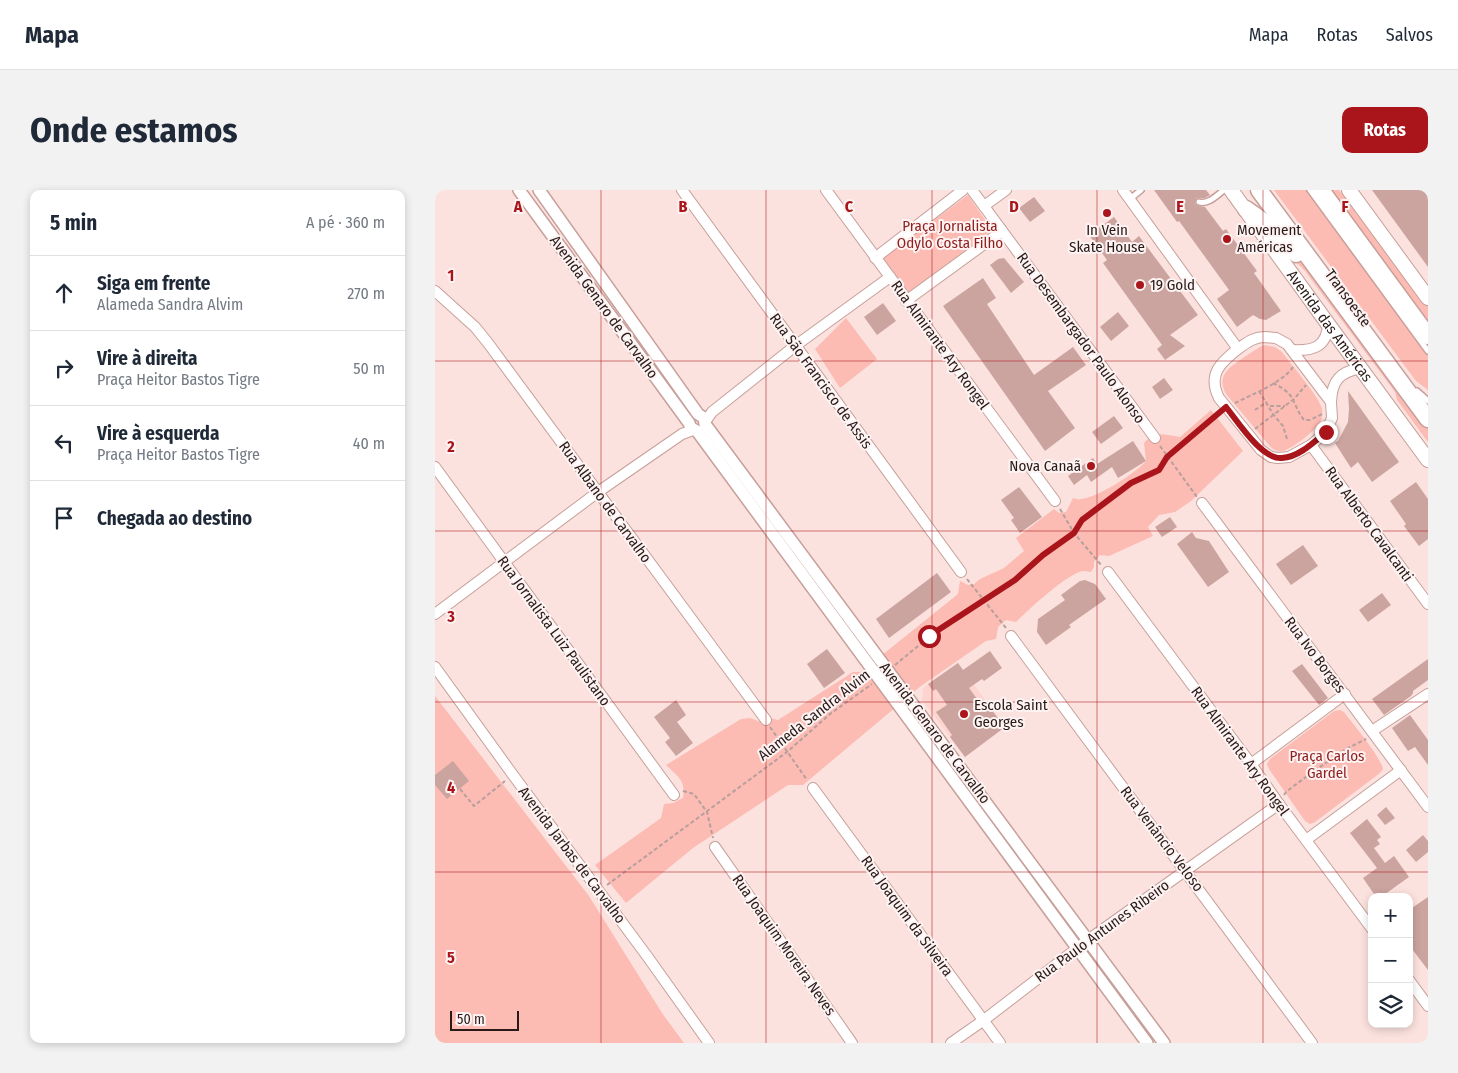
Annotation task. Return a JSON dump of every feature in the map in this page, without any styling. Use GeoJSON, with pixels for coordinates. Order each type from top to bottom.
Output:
{"type":"FeatureCollection","features":[{"type":"Feature","properties":{"kind":"highway","name":"Avenida das Américas"},"geometry":{"type":"LineString","coordinates":[[1259,190],[1428,419]]}},
{"type":"Feature","properties":{"kind":"highway"},"geometry":{"type":"LineString","coordinates":[[1321,190],[1428,336]]}},
{"type":"Feature","properties":{"kind":"highway"},"geometry":{"type":"LineString","coordinates":[[1246,209],[1263,221],[1298,255],[1313,274],[1326,282]]}},
{"type":"Feature","properties":{"kind":"main road","name":"Avenida das Américas"},"geometry":{"type":"LineString","coordinates":[[1231,190],[1428,460]]}},
{"type":"Feature","properties":{"kind":"main road"},"geometry":{"type":"LineString","coordinates":[[1349,190],[1428,298]]}},
{"type":"Feature","properties":{"kind":"street","name":"Avenida Genaro de Carvalho"},"geometry":{"type":"LineString","coordinates":[[519,190],[889,670],[1164,1043]]}},
{"type":"Feature","properties":{"kind":"street","name":"Avenida Genaro de Carvalho"},"geometry":{"type":"LineString","coordinates":[[539,190],[697,423],[867,663],[1147,1043]]}},
{"type":"Feature","properties":{"kind":"street","name":"Rua São Francisco de Assis"},"geometry":{"type":"LineString","coordinates":[[682,190],[961,572]]}},
{"type":"Feature","properties":{"kind":"street","name":"Rua Almirante Ary Rongel"},"geometry":{"type":"LineString","coordinates":[[825,190],[1055,501]]}},
{"type":"Feature","properties":{"kind":"street"},"geometry":{"type":"LineString","coordinates":[[875,258],[963,190]]}},
{"type":"Feature","properties":{"kind":"street","name":"Rua Desembargador Paulo Alonso"},"geometry":{"type":"LineString","coordinates":[[972,190],[1155,438]]}},
{"type":"Feature","properties":{"kind":"street"},"geometry":{"type":"LineString","coordinates":[[984,206],[1005,190]]}},
{"type":"Feature","properties":{"kind":"street"},"geometry":{"type":"LineString","coordinates":[[1123,190],[1238,349]]}},
{"type":"Feature","properties":{"kind":"street"},"geometry":{"type":"LineString","coordinates":[[906,300],[1002,230]]}},
{"type":"Feature","properties":{"kind":"street"},"geometry":{"type":"LineString","coordinates":[[435,614],[598,492],[697,423],[795,346],[890,277]]}},
{"type":"Feature","properties":{"kind":"street","name":"Rua Albano de Carvalho"},"geometry":{"type":"LineString","coordinates":[[435,291],[475,327],[766,720]]}},
{"type":"Feature","properties":{"kind":"street"},"geometry":{"type":"LineString","coordinates":[[1293,350],[1304,351],[1317,346],[1326,338],[1328,324]]}},
{"type":"Feature","properties":{"kind":"street"},"geometry":{"type":"LineString","coordinates":[[1331,402],[1293,350],[1282,341],[1265,337],[1252,339],[1224,359],[1215,375],[1217,393],[1226,407],[1265,454],[1278,458],[1289,457],[1311,444],[1326,432],[1331,418],[1331,402],[1331,392],[1334,383],[1346,372],[1361,368]]}},
{"type":"Feature","properties":{"kind":"street","name":"Rua Alberto Cavalcanti"},"geometry":{"type":"LineString","coordinates":[[1311,444],[1428,604]]}},
{"type":"Feature","properties":{"kind":"street","name":"Rua Jornalista Luiz Paulistano"},"geometry":{"type":"LineString","coordinates":[[435,467],[674,795]]}},
{"type":"Feature","properties":{"kind":"street","name":"Rua Ivo Borges"},"geometry":{"type":"LineString","coordinates":[[1202,502],[1428,807]]}},
{"type":"Feature","properties":{"kind":"street","name":"Rua Almirante Ary Rongel"},"geometry":{"type":"LineString","coordinates":[[1108,572],[1368,924]]}},
{"type":"Feature","properties":{"kind":"street","name":"Rua Venâncio Veloso"},"geometry":{"type":"LineString","coordinates":[[1011,636],[1312,1043]]}},
{"type":"Feature","properties":{"kind":"street"},"geometry":{"type":"LineString","coordinates":[[867,663],[872,664],[877,661],[877,655]]}},
{"type":"Feature","properties":{"kind":"street","name":"Avenida Jarbas de Carvalho"},"geometry":{"type":"LineString","coordinates":[[435,667],[709,1043]]}},
{"type":"Feature","properties":{"kind":"street"},"geometry":{"type":"LineString","coordinates":[[898,704],[899,697],[904,694],[907,696]]}},
{"type":"Feature","properties":{"kind":"street"},"geometry":{"type":"LineString","coordinates":[[1251,764],[1345,694]]}},
{"type":"Feature","properties":{"kind":"street"},"geometry":{"type":"LineString","coordinates":[[1372,732],[1428,694]]}},
{"type":"Feature","properties":{"kind":"street"},"geometry":{"type":"LineString","coordinates":[[1307,840],[1401,770]]}},
{"type":"Feature","properties":{"kind":"street","name":"Rua Joaquim da Silveira"},"geometry":{"type":"LineString","coordinates":[[813,788],[1001,1043]]}},
{"type":"Feature","properties":{"kind":"street","name":"Rua Paulo Antunes Ribeiro"},"geometry":{"type":"LineString","coordinates":[[951,1043],[1077,948],[1279,804]]}},
{"type":"Feature","properties":{"kind":"street","name":"Rua Joaquim Moreira Neves"},"geometry":{"type":"LineString","coordinates":[[715,848],[853,1043]]}},
{"type":"Feature","properties":{"kind":"street"},"geometry":{"type":"LineString","coordinates":[[1411,983],[1428,1006]]}},
{"type":"Feature","properties":{"kind":"lane"},"geometry":{"type":"LineString","coordinates":[[1129,199],[1141,190]]}},
{"type":"Feature","properties":{"kind":"lane"},"geometry":{"type":"LineString","coordinates":[[1199,202],[1206,202],[1224,190]]}},
{"type":"Feature","properties":{"kind":"lane"},"geometry":{"type":"LineString","coordinates":[[1311,190],[1428,351]]}},
{"type":"Feature","properties":{"kind":"lane"},"geometry":{"type":"LineString","coordinates":[[1412,384],[1428,406]]}},
{"type":"Feature","properties":{"kind":"lane"},"geometry":{"type":"LineString","coordinates":[[1417,392],[1428,400]]}},
{"type":"Feature","properties":{"kind":"path","name":"Alameda Sandra Alvim"},"geometry":{"type":"LineString","coordinates":[[889,670],[929,636],[1015,580],[1043,555],[1074,533],[1082,520],[1131,483],[1159,470],[1167,457],[1226,407],[1287,376],[1299,359]]}},
{"type":"Feature","properties":{"kind":"path"},"geometry":{"type":"LineString","coordinates":[[1249,435],[1299,395],[1312,377]]}},
{"type":"Feature","properties":{"kind":"path"},"geometry":{"type":"LineString","coordinates":[[1273,383],[1294,399],[1296,408],[1304,420],[1310,420],[1322,414]]}},
{"type":"Feature","properties":{"kind":"path"},"geometry":{"type":"LineString","coordinates":[[1259,391],[1283,426],[1287,439]]}},
{"type":"Feature","properties":{"kind":"path"},"geometry":{"type":"LineString","coordinates":[[1255,410],[1267,402]]}},
{"type":"Feature","properties":{"kind":"path"},"geometry":{"type":"LineString","coordinates":[[1269,406],[1285,406]]}},
{"type":"Feature","properties":{"kind":"path"},"geometry":{"type":"LineString","coordinates":[[1155,438],[1167,457],[1202,502]]}},
{"type":"Feature","properties":{"kind":"path"},"geometry":{"type":"LineString","coordinates":[[1055,501],[1074,533],[1108,572]]}},
{"type":"Feature","properties":{"kind":"path"},"geometry":{"type":"LineString","coordinates":[[961,572],[1011,636]]}},
{"type":"Feature","properties":{"kind":"path","name":"Alameda Sandra Alvim"},"geometry":{"type":"LineString","coordinates":[[599,890],[787,752],[830,714],[879,678]]}},
{"type":"Feature","properties":{"kind":"path"},"geometry":{"type":"LineString","coordinates":[[766,720],[813,788]]}},
{"type":"Feature","properties":{"kind":"path"},"geometry":{"type":"LineString","coordinates":[[1279,804],[1285,792],[1346,749],[1365,740],[1372,732]]}},
{"type":"Feature","properties":{"kind":"path"},"geometry":{"type":"LineString","coordinates":[[460,789],[474,806],[513,775]]}},
{"type":"Feature","properties":{"kind":"path"},"geometry":{"type":"LineString","coordinates":[[674,795],[683,791],[694,794],[707,812],[715,848]]}},
{"type":"Feature","properties":{"kind":"shaded area","name":"Escola Saint Georges"},"geometry":{"type":"Polygon","coordinates":[[[958,663],[1005,727],[965,757],[922,700],[923,688],[958,663]]]}},
{"type":"Feature","properties":{"kind":"green space"},"geometry":{"type":"Polygon","coordinates":[[[1274,190],[1306,190],[1428,354],[1428,390],[1416,381],[1274,190]]]}},
{"type":"Feature","properties":{"kind":"green space"},"geometry":{"type":"Polygon","coordinates":[[[1328,190],[1339,190],[1379,237],[1428,305],[1428,326],[1328,190]]]}},
{"type":"Feature","properties":{"kind":"green space","name":"Praça Jornalista Odylo Costa Filho"},"geometry":{"type":"Polygon","coordinates":[[[968,195],[992,230],[909,293],[882,258],[968,195]]]}},
{"type":"Feature","properties":{"kind":"green space"},"geometry":{"type":"Polygon","coordinates":[[[1282,247],[1306,265],[1428,423],[1428,442],[1397,400],[1395,392],[1305,271],[1282,247]]]}},
{"type":"Feature","properties":{"kind":"green space"},"geometry":{"type":"Polygon","coordinates":[[[846,318],[877,359],[840,388],[815,349],[846,318]]]}},
{"type":"Feature","properties":{"kind":"green space"},"geometry":{"type":"Polygon","coordinates":[[[1264,345],[1275,347],[1282,352],[1311,389],[1322,409],[1322,419],[1317,427],[1296,444],[1282,451],[1276,451],[1270,446],[1226,394],[1222,382],[1225,373],[1233,365],[1264,345]]]}},
{"type":"Feature","properties":{"kind":"green space"},"geometry":{"type":"Polygon","coordinates":[[[1211,410],[1243,451],[1191,501],[1175,512],[1159,515],[1148,527],[1153,536],[1109,556],[1100,555],[1094,562],[1091,572],[1083,571],[1068,578],[1029,609],[1016,622],[1006,620],[998,627],[996,639],[986,641],[921,686],[803,785],[788,785],[693,848],[626,903],[595,865],[661,818],[664,804],[673,803],[683,798],[682,783],[666,765],[741,719],[750,718],[761,722],[770,718],[778,720],[853,672],[861,672],[958,594],[960,581],[968,585],[974,584],[980,579],[1004,568],[1024,551],[1016,538],[1054,509],[1059,513],[1066,512],[1073,498],[1088,498],[1116,484],[1146,461],[1144,443],[1148,439],[1161,434],[1180,437],[1211,410]]]}},
{"type":"Feature","properties":{"kind":"green space"},"geometry":{"type":"Polygon","coordinates":[[[435,696],[589,896],[662,1013],[684,1043],[440,1043],[435,1035],[435,696]]]}},
{"type":"Feature","properties":{"kind":"green space","name":"Praça Carlos Gardel"},"geometry":{"type":"Polygon","coordinates":[[[1340,710],[1344,712],[1366,740],[1383,769],[1310,824],[1305,821],[1267,764],[1270,759],[1334,711],[1340,710]]]}},
{"type":"Feature","properties":{"kind":"building"},"geometry":{"type":"Polygon","coordinates":[[[1154,190],[1206,190],[1210,195],[1205,198],[1197,198],[1195,204],[1205,207],[1223,231],[1226,229],[1257,271],[1254,273],[1281,311],[1266,320],[1253,315],[1237,327],[1217,299],[1229,290],[1154,190]]]}},
{"type":"Feature","properties":{"kind":"building"},"geometry":{"type":"Polygon","coordinates":[[[1372,190],[1428,190],[1428,267],[1372,190]]]}},
{"type":"Feature","properties":{"kind":"building"},"geometry":{"type":"Polygon","coordinates":[[[1034,197],[1045,211],[1030,222],[1019,208],[1034,197]]]}},
{"type":"Feature","properties":{"kind":"building"},"geometry":{"type":"Polygon","coordinates":[[[1114,217],[1132,242],[1139,236],[1198,315],[1170,335],[1185,346],[1165,360],[1157,349],[1162,345],[1103,263],[1107,260],[1089,235],[1114,217]]]}},
{"type":"Feature","properties":{"kind":"building"},"geometry":{"type":"Polygon","coordinates":[[[1004,258],[1024,282],[1011,293],[990,265],[998,259],[1004,258]]]}},
{"type":"Feature","properties":{"kind":"building"},"geometry":{"type":"Polygon","coordinates":[[[983,278],[996,298],[987,304],[1034,375],[1073,347],[1086,365],[1048,391],[1075,428],[1045,451],[943,306],[983,278]]]}},
{"type":"Feature","properties":{"kind":"building"},"geometry":{"type":"Polygon","coordinates":[[[883,303],[896,321],[877,335],[864,317],[883,303]]]}},
{"type":"Feature","properties":{"kind":"building"},"geometry":{"type":"Polygon","coordinates":[[[1118,312],[1129,326],[1111,341],[1100,327],[1118,312]]]}},
{"type":"Feature","properties":{"kind":"building"},"geometry":{"type":"Polygon","coordinates":[[[1164,378],[1173,390],[1160,399],[1152,387],[1164,378]]]}},
{"type":"Feature","properties":{"kind":"building"},"geometry":{"type":"Polygon","coordinates":[[[1348,391],[1399,462],[1372,482],[1358,462],[1351,468],[1335,443],[1348,422],[1348,391]]]}},
{"type":"Feature","properties":{"kind":"building"},"geometry":{"type":"Polygon","coordinates":[[[1114,416],[1123,428],[1101,444],[1092,432],[1114,416]]]}},
{"type":"Feature","properties":{"kind":"building"},"geometry":{"type":"Polygon","coordinates":[[[1133,441],[1146,461],[1118,478],[1112,467],[1091,482],[1087,475],[1074,485],[1068,476],[1093,458],[1097,464],[1133,441]]]}},
{"type":"Feature","properties":{"kind":"building"},"geometry":{"type":"Polygon","coordinates":[[[1416,482],[1428,499],[1428,539],[1419,546],[1404,526],[1406,524],[1390,501],[1416,482]]]}},
{"type":"Feature","properties":{"kind":"building"},"geometry":{"type":"Polygon","coordinates":[[[1019,487],[1042,517],[1020,533],[1011,520],[1014,518],[1001,500],[1019,487]]]}},
{"type":"Feature","properties":{"kind":"building"},"geometry":{"type":"Polygon","coordinates":[[[1170,517],[1177,527],[1162,537],[1155,527],[1170,517]]]}},
{"type":"Feature","properties":{"kind":"building"},"geometry":{"type":"Polygon","coordinates":[[[1192,532],[1196,538],[1209,541],[1229,572],[1208,587],[1177,544],[1192,532]]]}},
{"type":"Feature","properties":{"kind":"building"},"geometry":{"type":"Polygon","coordinates":[[[1303,545],[1318,566],[1291,585],[1276,564],[1303,545]]]}},
{"type":"Feature","properties":{"kind":"building"},"geometry":{"type":"Polygon","coordinates":[[[937,573],[951,592],[889,638],[876,619],[937,573]]]}},
{"type":"Feature","properties":{"kind":"building"},"geometry":{"type":"Polygon","coordinates":[[[1085,580],[1095,584],[1106,599],[1069,625],[1071,627],[1046,645],[1037,632],[1038,619],[1065,600],[1061,595],[1080,581],[1085,580]]]}},
{"type":"Feature","properties":{"kind":"building"},"geometry":{"type":"Polygon","coordinates":[[[1382,593],[1391,605],[1368,622],[1359,610],[1382,593]]]}},
{"type":"Feature","properties":{"kind":"building"},"geometry":{"type":"Polygon","coordinates":[[[827,649],[845,673],[824,688],[807,664],[827,649]]]}},
{"type":"Feature","properties":{"kind":"building","name":"Escola Saint Georges"},"geometry":{"type":"Polygon","coordinates":[[[990,651],[1002,668],[984,681],[982,679],[969,688],[980,703],[984,700],[1005,727],[965,757],[950,737],[952,735],[936,712],[947,705],[936,689],[933,691],[928,684],[958,663],[963,670],[990,651]]]}},
{"type":"Feature","properties":{"kind":"building"},"geometry":{"type":"Polygon","coordinates":[[[1428,659],[1428,680],[1413,691],[1411,696],[1384,715],[1372,699],[1428,659]]]}},
{"type":"Feature","properties":{"kind":"building"},"geometry":{"type":"Polygon","coordinates":[[[1302,664],[1328,698],[1319,705],[1292,671],[1302,664]]]}},
{"type":"Feature","properties":{"kind":"building"},"geometry":{"type":"Polygon","coordinates":[[[676,700],[686,715],[677,722],[693,743],[676,756],[665,742],[670,738],[654,717],[676,700]]]}},
{"type":"Feature","properties":{"kind":"building"},"geometry":{"type":"Polygon","coordinates":[[[1410,715],[1428,740],[1428,765],[1415,747],[1408,751],[1392,728],[1410,715]]]}},
{"type":"Feature","properties":{"kind":"building"},"geometry":{"type":"Polygon","coordinates":[[[453,761],[469,781],[447,799],[435,785],[435,775],[453,761]]]}},
{"type":"Feature","properties":{"kind":"building"},"geometry":{"type":"Polygon","coordinates":[[[1386,807],[1395,818],[1385,825],[1377,815],[1386,807]]]}},
{"type":"Feature","properties":{"kind":"building"},"geometry":{"type":"Polygon","coordinates":[[[1367,819],[1381,837],[1377,840],[1380,844],[1374,848],[1385,863],[1394,856],[1409,877],[1387,893],[1373,893],[1363,878],[1377,868],[1350,833],[1367,819]]]}},
{"type":"Feature","properties":{"kind":"building"},"geometry":{"type":"Polygon","coordinates":[[[1423,835],[1428,841],[1428,852],[1416,862],[1406,850],[1423,835]]]}},
{"type":"Feature","properties":{"kind":"building"},"geometry":{"type":"Polygon","coordinates":[[[1428,897],[1428,970],[1413,950],[1413,907],[1428,897]]]}},
{"type":"Feature","properties":{"kind":"place","name":"In Vein Skate House"},"geometry":{"type":"Point","coordinates":[1107,213]}},
{"type":"Feature","properties":{"kind":"place","name":"Movement Américas"},"geometry":{"type":"Point","coordinates":[1227,239]}},
{"type":"Feature","properties":{"kind":"place","name":"19 Gold"},"geometry":{"type":"Point","coordinates":[1140,285]}},
{"type":"Feature","properties":{"kind":"place","name":"Nova Canaã"},"geometry":{"type":"Point","coordinates":[1091,466]}},
{"type":"Feature","properties":{"kind":"place","name":"Escola Saint Georges"},"geometry":{"type":"Point","coordinates":[964,714]}},
{"type":"Feature","properties":{"kind":"route"},"geometry":{"type":"LineString","coordinates":[[929,636],[1015,580],[1043,555],[1074,533],[1082,520],[1131,483],[1159,470],[1167,457],[1226,407],[1265,454],[1278,458],[1289,457],[1295,454],[1326,432]]}}]}
